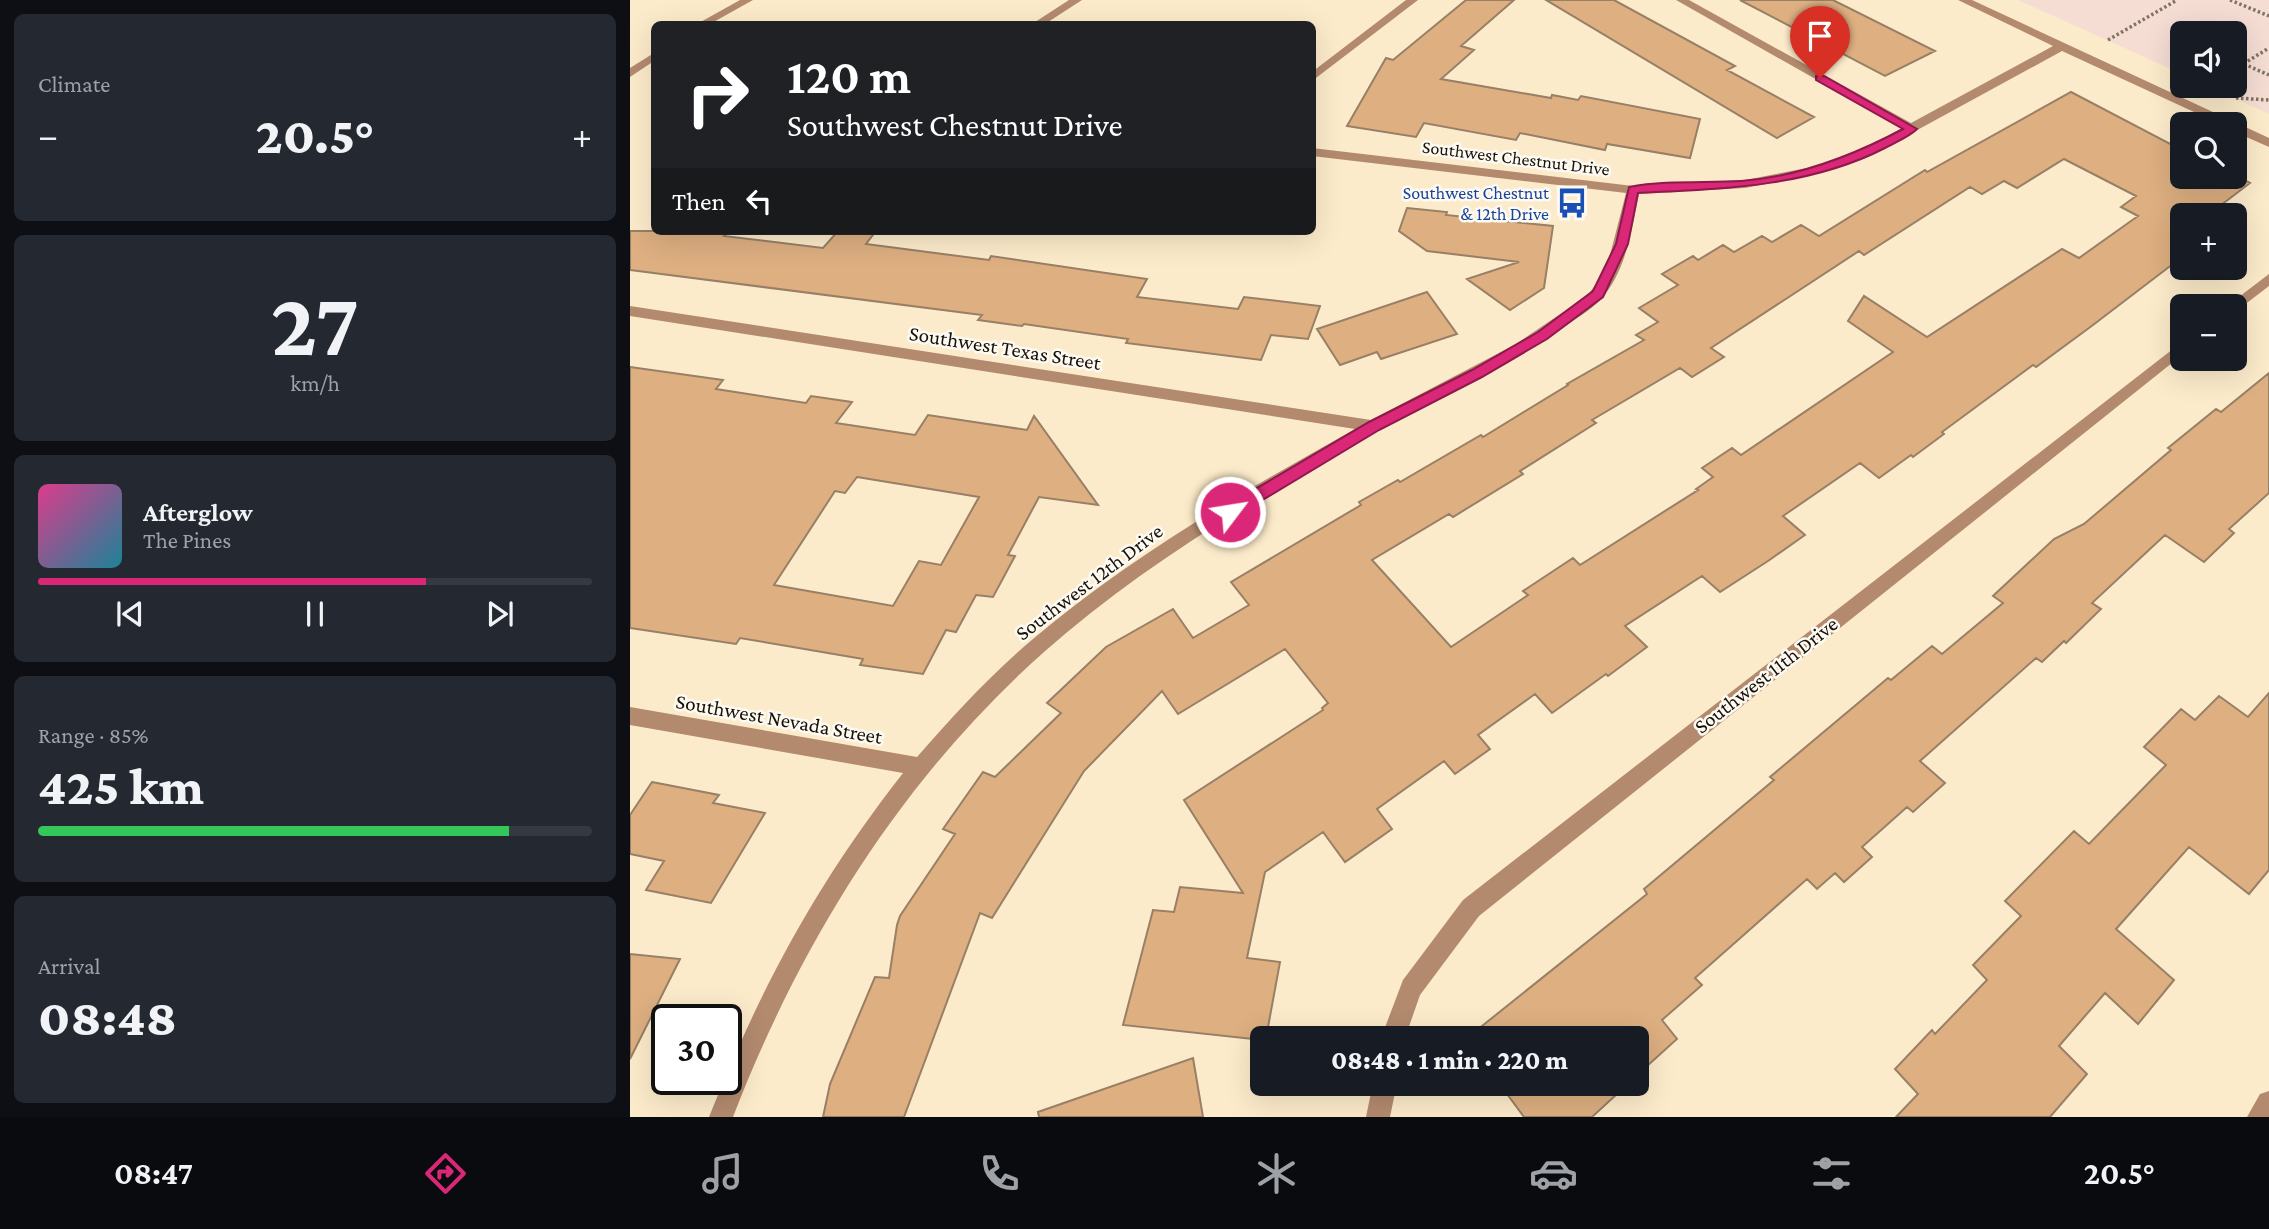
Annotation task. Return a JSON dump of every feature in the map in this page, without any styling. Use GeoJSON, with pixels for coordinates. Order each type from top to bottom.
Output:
{"type":"FeatureCollection","features":[{"type":"Feature","properties":{"kind":"street"},"geometry":{"type":"LineString","coordinates":[[709,21],[748,0]]}},
{"type":"Feature","properties":{"kind":"street"},"geometry":{"type":"LineString","coordinates":[[1043,21],[1077,0]]}},
{"type":"Feature","properties":{"kind":"street"},"geometry":{"type":"LineString","coordinates":[[1316,75],[1413,0]]}},
{"type":"Feature","properties":{"kind":"street"},"geometry":{"type":"LineString","coordinates":[[1681,0],[1912,129]]}},
{"type":"Feature","properties":{"kind":"street"},"geometry":{"type":"LineString","coordinates":[[1964,0],[2203,112]]}},
{"type":"Feature","properties":{"kind":"street","name":"Southwest Chestnut Drive"},"geometry":{"type":"LineString","coordinates":[[1316,152],[1633,190],[1745,184],[1809,171],[1862,155],[2062,46]]}},
{"type":"Feature","properties":{"kind":"street"},"geometry":{"type":"LineString","coordinates":[[631,72],[651,58]]}},
{"type":"Feature","properties":{"kind":"street"},"geometry":{"type":"LineString","coordinates":[[631,72],[651,74]]}},
{"type":"Feature","properties":{"kind":"street"},"geometry":{"type":"LineString","coordinates":[[2247,133],[2269,143]]}},
{"type":"Feature","properties":{"kind":"street","name":"Southwest 12th Drive"},"geometry":{"type":"LineString","coordinates":[[721,1117],[762,1017],[794,953],[864,841],[920,767],[998,683],[1078,613],[1182,540],[1374,426],[1542,336],[1598,294],[1622,244],[1633,190]]}},
{"type":"Feature","properties":{"kind":"street"},"geometry":{"type":"LineString","coordinates":[[2247,296],[2269,279]]}},
{"type":"Feature","properties":{"kind":"street","name":"Southwest Texas Street"},"geometry":{"type":"LineString","coordinates":[[630,311],[1374,426]]}},
{"type":"Feature","properties":{"kind":"street","name":"Southwest 11th Drive"},"geometry":{"type":"LineString","coordinates":[[1397,1026],[1411,988],[1471,908],[2170,356]]}},
{"type":"Feature","properties":{"kind":"street","name":"Southwest Nevada Street"},"geometry":{"type":"LineString","coordinates":[[630,716],[920,767]]}},
{"type":"Feature","properties":{"kind":"street"},"geometry":{"type":"LineString","coordinates":[[1378,1117],[1382,1096]]}},
{"type":"Feature","properties":{"kind":"street"},"geometry":{"type":"LineString","coordinates":[[2259,1117],[2269,1103]]}},
{"type":"Feature","properties":{"kind":"path"},"geometry":{"type":"LineString","coordinates":[[2103,43],[2177,0]]}},
{"type":"Feature","properties":{"kind":"path"},"geometry":{"type":"LineString","coordinates":[[2230,0],[2269,16]]}},
{"type":"Feature","properties":{"kind":"path"},"geometry":{"type":"LineString","coordinates":[[2247,62],[2269,48]]}},
{"type":"Feature","properties":{"kind":"path"},"geometry":{"type":"LineString","coordinates":[[2247,66],[2269,75]]}},
{"type":"Feature","properties":{"kind":"path"},"geometry":{"type":"LineString","coordinates":[[2233,98],[2269,100]]}},
{"type":"Feature","properties":{"kind":"shaded area"},"geometry":{"type":"Polygon","coordinates":[[[2018,0],[2269,0],[2269,114],[2234,98],[2247,98],[2247,21],[2170,21],[2170,69],[2018,0]]]}},
{"type":"Feature","properties":{"kind":"building"},"geometry":{"type":"Polygon","coordinates":[[[1466,0],[1514,0],[1461,46],[1474,50],[1441,79],[1551,98],[1552,95],[1578,100],[1581,96],[1700,119],[1690,158],[1607,144],[1605,150],[1520,133],[1516,140],[1424,123],[1416,137],[1347,126],[1386,58],[1393,60],[1466,0]]]}},
{"type":"Feature","properties":{"kind":"building"},"geometry":{"type":"Polygon","coordinates":[[[1546,0],[1614,0],[1735,66],[1727,70],[1814,117],[1777,138],[1546,0]]]}},
{"type":"Feature","properties":{"kind":"building"},"geometry":{"type":"Polygon","coordinates":[[[1740,0],[1833,0],[1935,51],[1885,76],[1740,0]]]}},
{"type":"Feature","properties":{"kind":"building"},"geometry":{"type":"Polygon","coordinates":[[[2071,92],[2170,144],[2170,189],[2242,189],[2224,203],[2170,203],[2170,266],[2036,367],[2033,365],[1942,432],[1944,434],[1913,457],[1911,455],[1879,478],[1860,463],[1783,516],[1805,535],[1768,561],[1720,592],[1702,576],[1625,626],[1647,647],[1552,713],[1535,694],[1478,735],[1490,749],[1455,774],[1444,761],[1377,809],[1392,829],[1345,862],[1323,832],[1265,872],[1247,958],[1280,962],[1268,1026],[1250,1026],[1250,1039],[1123,1025],[1153,910],[1174,912],[1180,887],[1243,893],[1184,800],[1323,710],[1328,703],[1285,649],[1178,714],[1162,691],[1084,771],[992,918],[980,913],[904,1117],[823,1117],[830,1084],[875,977],[889,978],[900,916],[955,834],[943,829],[983,772],[995,777],[1061,713],[1047,703],[1106,647],[1173,609],[1193,638],[1249,605],[1231,582],[1361,505],[1359,502],[1398,480],[1400,482],[1481,435],[1483,437],[1644,340],[1636,335],[1658,322],[1639,308],[1678,285],[1662,274],[1693,256],[1698,260],[1723,245],[1734,252],[1762,236],[1772,242],[1801,225],[1819,236],[1925,170],[1927,172],[2071,92]],[[2064,159],[2017,188],[2004,181],[1982,194],[1970,187],[1864,255],[1859,251],[1711,348],[1724,357],[1692,377],[1680,368],[1592,420],[1596,423],[1520,471],[1523,474],[1453,517],[1449,514],[1372,560],[1451,647],[1528,595],[1523,591],[1573,558],[1580,565],[1698,490],[1696,489],[1713,477],[1702,468],[1732,448],[1741,455],[1893,352],[1848,321],[1864,296],[1927,337],[2062,249],[2079,258],[2138,216],[2121,207],[2136,196],[2064,159]]]}},
{"type":"Feature","properties":{"kind":"building"},"geometry":{"type":"Polygon","coordinates":[[[1407,208],[1447,212],[1446,215],[1553,226],[1544,288],[1510,310],[1467,279],[1519,262],[1427,251],[1399,231],[1407,208]]]}},
{"type":"Feature","properties":{"kind":"building"},"geometry":{"type":"Polygon","coordinates":[[[630,231],[651,231],[651,235],[725,235],[823,248],[834,235],[873,235],[866,244],[989,260],[991,256],[1147,279],[1137,297],[1238,309],[1244,297],[1320,306],[1308,339],[1271,335],[1261,360],[1126,343],[1128,339],[1024,324],[1022,326],[978,320],[982,315],[630,270],[630,231]]]}},
{"type":"Feature","properties":{"kind":"building"},"geometry":{"type":"Polygon","coordinates":[[[1427,292],[1457,334],[1381,359],[1377,352],[1340,365],[1317,329],[1427,292]]]}},
{"type":"Feature","properties":{"kind":"building"},"geometry":{"type":"Polygon","coordinates":[[[630,367],[723,380],[716,389],[806,403],[811,396],[852,402],[836,423],[915,435],[928,415],[1027,430],[1034,416],[1098,505],[1039,497],[1008,555],[1015,556],[993,597],[976,595],[956,632],[946,630],[923,674],[860,665],[863,659],[740,638],[736,644],[630,628],[630,367]],[[857,477],[845,493],[835,491],[774,585],[893,606],[919,561],[941,565],[979,497],[857,477]]]}},
{"type":"Feature","properties":{"kind":"building"},"geometry":{"type":"Polygon","coordinates":[[[2269,373],[2269,493],[2229,529],[2234,533],[2204,562],[2165,535],[2092,603],[2101,609],[2066,643],[2064,641],[2042,662],[2036,658],[1920,761],[1945,783],[1913,812],[1907,807],[1862,847],[1872,857],[1844,882],[1835,873],[1817,889],[1807,879],[1695,978],[1702,985],[1662,1020],[1677,1039],[1649,1064],[1649,1026],[1482,1026],[1647,894],[1644,889],[1774,780],[1770,777],[1888,678],[1891,680],[1932,646],[1942,654],[2003,603],[1993,596],[2054,539],[2084,524],[2171,450],[2168,448],[2216,409],[2221,412],[2269,373]]]}},
{"type":"Feature","properties":{"kind":"building"},"geometry":{"type":"Polygon","coordinates":[[[2269,693],[2269,870],[2249,894],[2189,847],[2116,929],[2174,980],[2138,1024],[2105,993],[2059,1046],[2087,1074],[2050,1117],[1896,1117],[1918,1094],[1895,1069],[1932,1030],[1935,1034],[1987,980],[1973,965],[2021,916],[2005,901],[2074,831],[2089,844],[2166,765],[2144,747],[2181,709],[2195,720],[2219,696],[2248,717],[2269,693]]]}},
{"type":"Feature","properties":{"kind":"building"},"geometry":{"type":"Polygon","coordinates":[[[652,782],[719,795],[713,803],[765,813],[711,903],[646,890],[664,861],[630,854],[630,815],[652,782]]]}},
{"type":"Feature","properties":{"kind":"building"},"geometry":{"type":"Polygon","coordinates":[[[630,954],[680,959],[658,1004],[651,1004],[651,1017],[630,1059],[630,954]]]}},
{"type":"Feature","properties":{"kind":"building"},"geometry":{"type":"Polygon","coordinates":[[[1193,1058],[1203,1117],[1039,1117],[1038,1112],[1193,1058]]]}},
{"type":"Feature","properties":{"kind":"building"},"geometry":{"type":"Polygon","coordinates":[[[1509,1096],[1615,1096],[1592,1117],[1524,1117],[1509,1096]]]}},
{"type":"Feature","properties":{"kind":"place","name":"Southwest Chestnut & 12th Drive"},"geometry":{"type":"Point","coordinates":[1572,203]}},
{"type":"Feature","properties":{"kind":"route"},"geometry":{"type":"LineString","coordinates":[[1230,512],[1374,426],[1542,336],[1598,294],[1622,244],[1633,190],[1745,184],[1809,171],[1862,155],[1912,129],[1820,78]]}}]}
